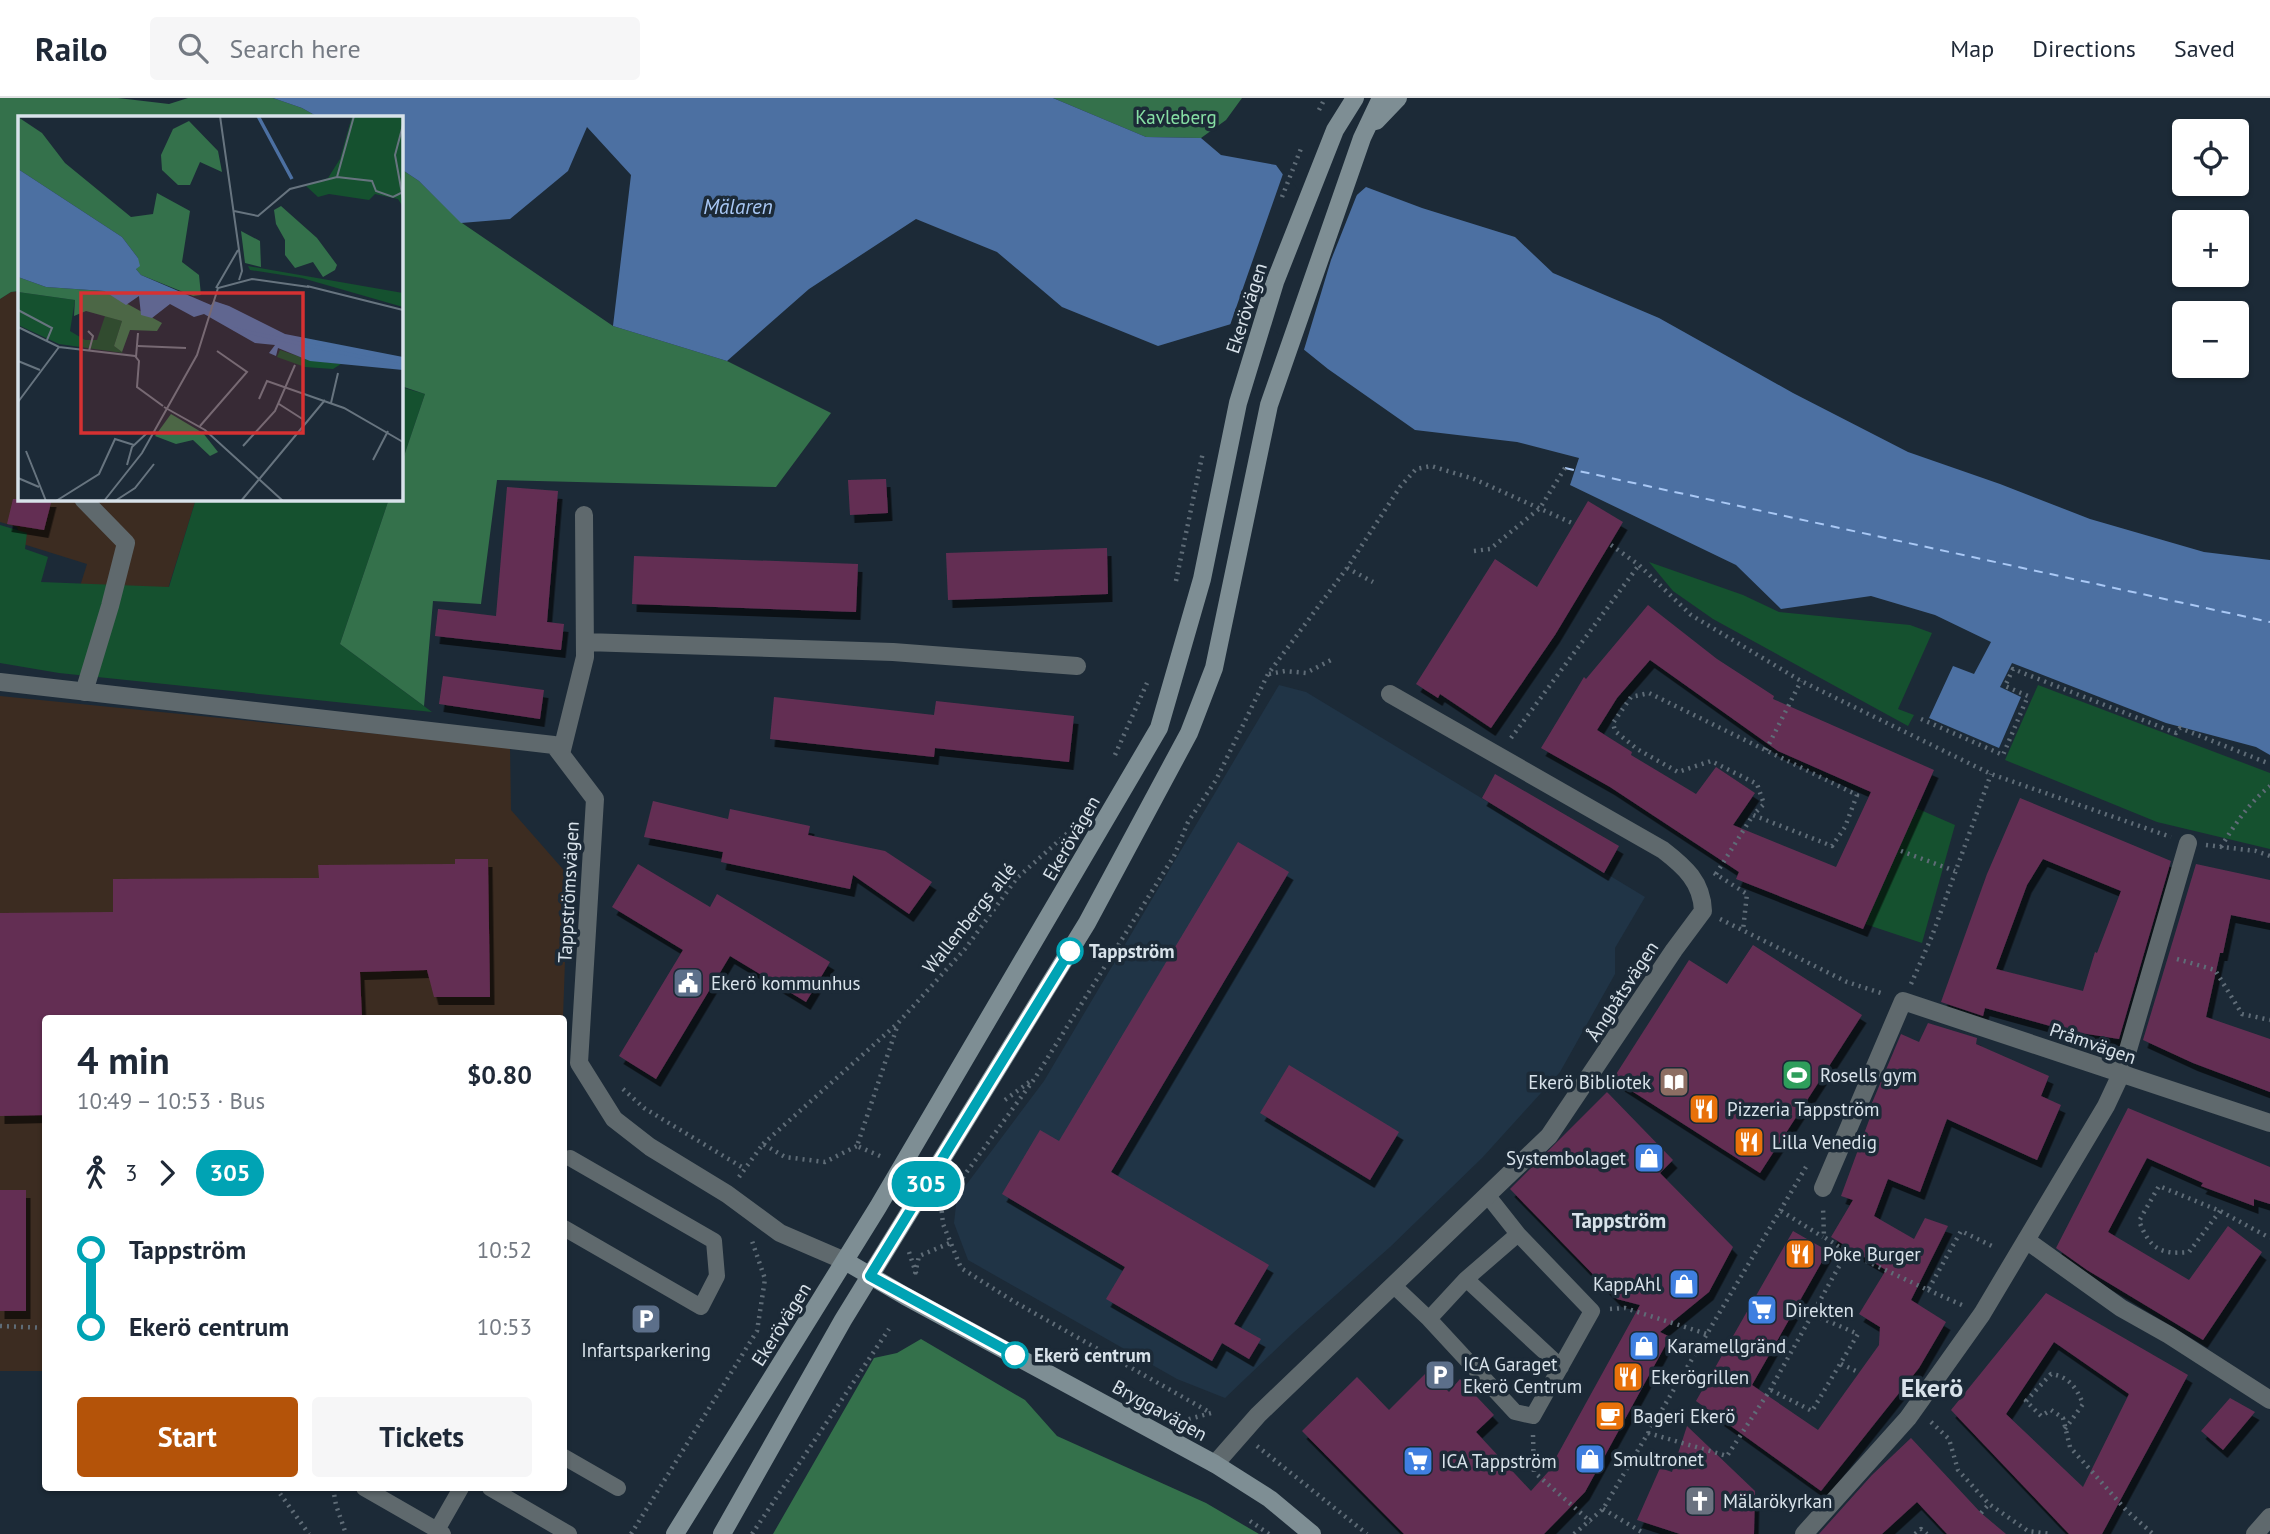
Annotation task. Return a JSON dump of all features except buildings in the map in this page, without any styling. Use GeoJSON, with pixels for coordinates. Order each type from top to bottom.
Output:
{"type":"FeatureCollection","features":[{"type":"Feature","properties":{"kind":"main road","name":"Ekerövägen"},"geometry":{"type":"LineString","coordinates":[[675,1534],[845,1261],[1159,728],[1202,579],[1238,403],[1275,282],[1335,130],[1354,98]]}},
{"type":"Feature","properties":{"kind":"main road"},"geometry":{"type":"LineString","coordinates":[[722,1534],[870,1276],[1087,923],[1189,733],[1214,668],[1269,405],[1364,134],[1381,98]]}},
{"type":"Feature","properties":{"kind":"main road"},"geometry":{"type":"LineString","coordinates":[[1364,134],[1398,98]]}},
{"type":"Feature","properties":{"kind":"main road","name":"Bryggavägen"},"geometry":{"type":"LineString","coordinates":[[845,1261],[1214,1464],[1270,1499],[1312,1534]]}},
{"type":"Feature","properties":{"kind":"street"},"geometry":{"type":"LineString","coordinates":[[84,500],[126,543],[84,692]]}},
{"type":"Feature","properties":{"kind":"street"},"geometry":{"type":"LineString","coordinates":[[561,754],[585,657],[584,515]]}},
{"type":"Feature","properties":{"kind":"street"},"geometry":{"type":"LineString","coordinates":[[585,642],[893,652],[1077,666]]}},
{"type":"Feature","properties":{"kind":"street"},"geometry":{"type":"LineString","coordinates":[[0,682],[554,745],[561,754]]}},
{"type":"Feature","properties":{"kind":"street"},"geometry":{"type":"LineString","coordinates":[[1390,694],[1663,850],[1688,870],[1703,903]]}},
{"type":"Feature","properties":{"kind":"street","name":"Tappströmsvägen"},"geometry":{"type":"LineString","coordinates":[[561,754],[595,799],[579,1063],[614,1119],[650,1147],[727,1194],[780,1233],[845,1261]]}},
{"type":"Feature","properties":{"kind":"street"},"geometry":{"type":"LineString","coordinates":[[1804,1534],[1915,1408],[1982,1314],[2106,1106],[2121,1074],[2188,843]]}},
{"type":"Feature","properties":{"kind":"street","name":"Ångbåtsvägen"},"geometry":{"type":"LineString","coordinates":[[1214,1464],[1258,1415],[1549,1136],[1703,903]]}},
{"type":"Feature","properties":{"kind":"street"},"geometry":{"type":"LineString","coordinates":[[1823,1188],[1903,1001]]}},
{"type":"Feature","properties":{"kind":"street","name":"Pråmvägen"},"geometry":{"type":"LineString","coordinates":[[1903,1001],[2270,1123]]}},
{"type":"Feature","properties":{"kind":"street"},"geometry":{"type":"LineString","coordinates":[[2026,1240],[2121,1307],[2270,1400]]}},
{"type":"Feature","properties":{"kind":"street"},"geometry":{"type":"LineString","coordinates":[[2255,1534],[2270,1517]]}},
{"type":"Feature","properties":{"kind":"lane"},"geometry":{"type":"LineString","coordinates":[[567,1230],[701,1307],[717,1276],[714,1241],[570,1158]]}},
{"type":"Feature","properties":{"kind":"lane"},"geometry":{"type":"LineString","coordinates":[[1393,1285],[1429,1319],[1515,1412],[1533,1416],[1592,1311],[1518,1234],[1488,1196]]}},
{"type":"Feature","properties":{"kind":"lane"},"geometry":{"type":"LineString","coordinates":[[1429,1319],[1466,1279],[1518,1234]]}},
{"type":"Feature","properties":{"kind":"lane"},"geometry":{"type":"LineString","coordinates":[[1466,1279],[1561,1367]]}},
{"type":"Feature","properties":{"kind":"lane"},"geometry":{"type":"LineString","coordinates":[[567,1459],[618,1488]]}},
{"type":"Feature","properties":{"kind":"lane"},"geometry":{"type":"LineString","coordinates":[[369,1491],[440,1532],[460,1491]]}},
{"type":"Feature","properties":{"kind":"lane"},"geometry":{"type":"LineString","coordinates":[[494,1491],[569,1534]]}},
{"type":"Feature","properties":{"kind":"path"},"geometry":{"type":"LineString","coordinates":[[942,1206],[1035,1078],[1174,856],[1188,822],[1216,780],[1268,674],[1347,568],[1400,487],[1416,469],[1431,466],[1474,479],[1572,523]]}},
{"type":"Feature","properties":{"kind":"path"},"geometry":{"type":"LineString","coordinates":[[1474,551],[1490,549],[1540,508],[1565,468]]}},
{"type":"Feature","properties":{"kind":"path"},"geometry":{"type":"LineString","coordinates":[[1611,545],[1639,565],[1692,615],[1801,681],[1991,774],[2188,843],[2256,851],[2270,856]]}},
{"type":"Feature","properties":{"kind":"path"},"geometry":{"type":"LineString","coordinates":[[1498,756],[1639,565]]}},
{"type":"Feature","properties":{"kind":"path"},"geometry":{"type":"LineString","coordinates":[[1347,568],[1373,582]]}},
{"type":"Feature","properties":{"kind":"path"},"geometry":{"type":"LineString","coordinates":[[1268,674],[1285,671],[1306,673],[1331,660]]}},
{"type":"Feature","properties":{"kind":"path"},"geometry":{"type":"LineString","coordinates":[[1921,719],[2003,755],[2028,696],[2005,686],[2013,669],[2176,733],[2180,728],[2270,764]]}},
{"type":"Feature","properties":{"kind":"path"},"geometry":{"type":"LineString","coordinates":[[1111,765],[1148,679]]}},
{"type":"Feature","properties":{"kind":"path"},"geometry":{"type":"LineString","coordinates":[[1766,750],[1801,681]]}},
{"type":"Feature","properties":{"kind":"path"},"geometry":{"type":"LineString","coordinates":[[1752,816],[1832,846],[1847,828],[1857,795],[1649,693],[1631,697],[1614,723],[1615,731],[1637,749],[1678,772],[1711,761],[1757,784],[1764,804],[1752,816],[1703,903],[1847,982],[1903,1001],[1932,936],[1991,774]]}},
{"type":"Feature","properties":{"kind":"path"},"geometry":{"type":"LineString","coordinates":[[2221,847],[2242,815],[2270,786]]}},
{"type":"Feature","properties":{"kind":"path","name":"Wallenbergs allé"},"geometry":{"type":"LineString","coordinates":[[618,1086],[644,1108],[745,1169],[762,1144],[898,1023],[965,949],[1017,878],[1075,825]]}},
{"type":"Feature","properties":{"kind":"path"},"geometry":{"type":"LineString","coordinates":[[1901,850],[1955,871]]}},
{"type":"Feature","properties":{"kind":"path"},"geometry":{"type":"LineString","coordinates":[[2156,953],[2215,970],[2242,1014],[2270,1020]]}},
{"type":"Feature","properties":{"kind":"path"},"geometry":{"type":"LineString","coordinates":[[762,1144],[785,1157],[825,1162],[857,1146],[898,1023]]}},
{"type":"Feature","properties":{"kind":"path"},"geometry":{"type":"LineString","coordinates":[[857,1146],[880,1156]]}},
{"type":"Feature","properties":{"kind":"path"},"geometry":{"type":"LineString","coordinates":[[1574,1534],[1603,1509],[1808,1162]]}},
{"type":"Feature","properties":{"kind":"path"},"geometry":{"type":"LineString","coordinates":[[2220,1211],[2189,1252],[2168,1254],[2147,1241],[2139,1221],[2159,1186],[2220,1211],[2270,1238]]}},
{"type":"Feature","properties":{"kind":"path"},"geometry":{"type":"LineString","coordinates":[[1823,1188],[1824,1237]]}},
{"type":"Feature","properties":{"kind":"path"},"geometry":{"type":"LineString","coordinates":[[939,1198],[943,1224],[961,1268],[1013,1301],[1210,1413]]}},
{"type":"Feature","properties":{"kind":"path"},"geometry":{"type":"LineString","coordinates":[[1781,1211],[1847,1252],[1982,1314]]}},
{"type":"Feature","properties":{"kind":"path"},"geometry":{"type":"LineString","coordinates":[[1928,1290],[1961,1231],[2016,1258]]}},
{"type":"Feature","properties":{"kind":"path"},"geometry":{"type":"LineString","coordinates":[[631,1534],[757,1331],[765,1279],[750,1234]]}},
{"type":"Feature","properties":{"kind":"path"},"geometry":{"type":"LineString","coordinates":[[914,1275],[919,1256],[950,1243]]}},
{"type":"Feature","properties":{"kind":"path"},"geometry":{"type":"LineString","coordinates":[[1648,1433],[1727,1456],[1770,1390],[1847,1252]]}},
{"type":"Feature","properties":{"kind":"path"},"geometry":{"type":"LineString","coordinates":[[1592,1311],[1625,1308],[1707,1334]]}},
{"type":"Feature","properties":{"kind":"path"},"geometry":{"type":"LineString","coordinates":[[1770,1390],[1812,1411],[1841,1364],[1858,1334],[1814,1315]]}},
{"type":"Feature","properties":{"kind":"path"},"geometry":{"type":"LineString","coordinates":[[0,1326],[42,1328]]}},
{"type":"Feature","properties":{"kind":"path"},"geometry":{"type":"LineString","coordinates":[[752,1534],[889,1329]]}},
{"type":"Feature","properties":{"kind":"path"},"geometry":{"type":"LineString","coordinates":[[1841,1364],[1858,1372]]}},
{"type":"Feature","properties":{"kind":"path"},"geometry":{"type":"LineString","coordinates":[[2066,1429],[2083,1404],[2077,1389],[2059,1375],[2051,1374],[2026,1401],[2040,1416],[2051,1410],[2063,1418],[2070,1447],[2126,1510],[2153,1534]]}},
{"type":"Feature","properties":{"kind":"path"},"geometry":{"type":"LineString","coordinates":[[1915,1408],[1949,1439],[1958,1470],[1989,1504],[2028,1531],[2051,1534]]}},
{"type":"Feature","properties":{"kind":"path"},"geometry":{"type":"LineString","coordinates":[[1533,1416],[1534,1472],[1591,1522]]}},
{"type":"Feature","properties":{"kind":"path"},"geometry":{"type":"LineString","coordinates":[[1254,1443],[1367,1534]]}},
{"type":"Feature","properties":{"kind":"path"},"geometry":{"type":"LineString","coordinates":[[278,1491],[309,1534]]}},
{"type":"Feature","properties":{"kind":"path"},"geometry":{"type":"LineString","coordinates":[[334,1491],[346,1534]]}},
{"type":"Feature","properties":{"kind":"path"},"geometry":{"type":"LineString","coordinates":[[1981,1513],[1989,1504]]}},
{"type":"Feature","properties":{"kind":"path"},"geometry":{"type":"LineString","coordinates":[[1603,1509],[1645,1534]]}},
{"type":"Feature","properties":{"kind":"path"},"geometry":{"type":"LineString","coordinates":[[1250,1521],[1269,1534]]}},
{"type":"Feature","properties":{"kind":"path"},"geometry":{"type":"LineString","coordinates":[[1915,1534],[1922,1528],[1927,1534]]}},
{"type":"Feature","properties":{"kind":"shaded area"},"geometry":{"type":"Polygon","coordinates":[[[18,291],[18,500],[196,500],[143,669],[62,644],[87,564],[23,544],[17,527],[0,522],[0,299],[18,291]]]}},
{"type":"Feature","properties":{"kind":"shaded area"},"geometry":{"type":"Polygon","coordinates":[[[1279,685],[1306,692],[1645,897],[1615,948],[1615,974],[1560,1072],[1482,1158],[1390,1247],[1225,1398],[1177,1379],[968,1260],[954,1223],[957,1197],[1044,1081],[1279,685]]]}},
{"type":"Feature","properties":{"kind":"shaded area"},"geometry":{"type":"Polygon","coordinates":[[[0,696],[510,747],[511,810],[568,875],[563,1015],[42,1015],[42,1371],[0,1371],[0,696]]]}},
{"type":"Feature","properties":{"kind":"green space"},"geometry":{"type":"Polygon","coordinates":[[[0,98],[118,98],[169,104],[188,98],[273,98],[316,116],[18,116],[18,291],[0,299],[0,98]]]}},
{"type":"Feature","properties":{"kind":"green space","name":"Kavleberg"},"geometry":{"type":"Polygon","coordinates":[[[1053,98],[1242,98],[1226,120],[1201,138],[1146,137],[1053,98]]]}},
{"type":"Feature","properties":{"kind":"green space"},"geometry":{"type":"Polygon","coordinates":[[[402,170],[419,181],[462,223],[613,326],[727,361],[831,413],[776,487],[497,480],[481,604],[433,601],[424,706],[340,644],[389,500],[402,500],[402,462],[425,394],[402,386],[402,170]]]}},
{"type":"Feature","properties":{"kind":"green space"},"geometry":{"type":"Polygon","coordinates":[[[402,387],[425,394],[402,462],[402,387]]]}},
{"type":"Feature","properties":{"kind":"green space"},"geometry":{"type":"Polygon","coordinates":[[[196,500],[389,500],[340,644],[432,712],[59,673],[0,663],[0,525],[27,533],[25,549],[48,557],[41,582],[169,587],[196,500]]]}},
{"type":"Feature","properties":{"kind":"green space"},"geometry":{"type":"Polygon","coordinates":[[[1649,562],[1743,595],[1779,612],[1910,625],[1932,633],[1898,709],[1914,715],[1908,726],[1713,619],[1673,591],[1649,562]]]}},
{"type":"Feature","properties":{"kind":"green space"},"geometry":{"type":"Polygon","coordinates":[[[2038,685],[2270,773],[2270,849],[2157,822],[2005,760],[2038,685]]]}},
{"type":"Feature","properties":{"kind":"green space"},"geometry":{"type":"Polygon","coordinates":[[[1916,808],[1955,825],[1922,943],[1865,924],[1916,808]]]}},
{"type":"Feature","properties":{"kind":"green space"},"geometry":{"type":"Polygon","coordinates":[[[921,1339],[1025,1400],[1057,1436],[1206,1503],[1259,1534],[773,1534],[874,1358],[897,1353],[921,1339]]]}},
{"type":"Feature","properties":{"kind":"water","name":"Mälaren"},"geometry":{"type":"Polygon","coordinates":[[[273,98],[1053,98],[1146,137],[1201,138],[1221,155],[1276,165],[1311,213],[1330,226],[1350,201],[1366,187],[1515,237],[1553,273],[1659,318],[1793,393],[1908,452],[2090,519],[2204,552],[2270,560],[2270,755],[2256,747],[2166,723],[2012,663],[2000,687],[2021,697],[1999,748],[1929,718],[1953,666],[1974,674],[1991,642],[1935,615],[1871,596],[1781,609],[1736,565],[1570,485],[1579,458],[1517,442],[1415,430],[1328,369],[1261,315],[1158,346],[1062,307],[997,252],[916,219],[809,289],[727,361],[613,326],[631,175],[587,127],[568,171],[510,219],[461,223],[419,181],[402,170],[402,116],[316,116],[273,98]]]}},
{"type":"Feature","properties":{"kind":"pier"},"geometry":{"type":"Polygon","coordinates":[[[1284,171],[1314,211],[1330,222],[1347,198],[1360,187],[1331,260],[1303,353],[1260,319],[1229,328],[1284,171]]]}},
{"type":"Feature","properties":{"kind":"ferry route"},"geometry":{"type":"LineString","coordinates":[[1565,468],[2270,622]]}},
{"type":"Feature","properties":{"kind":"bus line","name":"305"},"geometry":{"type":"LineString","coordinates":[[1015,1355],[870,1276],[1070,951]]}},
{"type":"Feature","properties":{"kind":"place","name":"Tappström"},"geometry":{"type":"Point","coordinates":[1070,951]}},
{"type":"Feature","properties":{"kind":"place","name":"Ekerö kommunhus"},"geometry":{"type":"Point","coordinates":[688,983]}},
{"type":"Feature","properties":{"kind":"place","name":"Rosells gym"},"geometry":{"type":"Point","coordinates":[1797,1075]}},
{"type":"Feature","properties":{"kind":"place","name":"Ekerö Bibliotek"},"geometry":{"type":"Point","coordinates":[1674,1082]}},
{"type":"Feature","properties":{"kind":"place","name":"Pizzeria Tappström"},"geometry":{"type":"Point","coordinates":[1704,1109]}},
{"type":"Feature","properties":{"kind":"place","name":"Lilla Venedig"},"geometry":{"type":"Point","coordinates":[1749,1142]}},
{"type":"Feature","properties":{"kind":"place","name":"Systembolaget"},"geometry":{"type":"Point","coordinates":[1649,1158]}},
{"type":"Feature","properties":{"kind":"place","name":"Poke Burger"},"geometry":{"type":"Point","coordinates":[1800,1254]}},
{"type":"Feature","properties":{"kind":"place","name":"KappAhl"},"geometry":{"type":"Point","coordinates":[1684,1284]}},
{"type":"Feature","properties":{"kind":"place","name":"Direkten"},"geometry":{"type":"Point","coordinates":[1762,1310]}},
{"type":"Feature","properties":{"kind":"place","name":"Infartsparkering"},"geometry":{"type":"Point","coordinates":[646,1319]}},
{"type":"Feature","properties":{"kind":"place","name":"Karamellgränd"},"geometry":{"type":"Point","coordinates":[1644,1346]}},
{"type":"Feature","properties":{"kind":"place","name":"Ekerö centrum"},"geometry":{"type":"Point","coordinates":[1015,1355]}},
{"type":"Feature","properties":{"kind":"place","name":"ICA Garaget Ekerö Centrum"},"geometry":{"type":"Point","coordinates":[1440,1375]}},
{"type":"Feature","properties":{"kind":"place","name":"Ekerögrillen"},"geometry":{"type":"Point","coordinates":[1628,1377]}},
{"type":"Feature","properties":{"kind":"place","name":"Bageri Ekerö"},"geometry":{"type":"Point","coordinates":[1610,1416]}},
{"type":"Feature","properties":{"kind":"place","name":"Smultronet"},"geometry":{"type":"Point","coordinates":[1590,1459]}},
{"type":"Feature","properties":{"kind":"place","name":"ICA Tappström"},"geometry":{"type":"Point","coordinates":[1418,1461]}},
{"type":"Feature","properties":{"kind":"place","name":"Mälarökyrkan"},"geometry":{"type":"Point","coordinates":[1700,1501]}},
{"type":"Feature","properties":{"kind":"district","name":"Tappström"},"geometry":{"type":"Point","coordinates":[1619,1221]}},
{"type":"Feature","properties":{"kind":"district","name":"Ekerö"},"geometry":{"type":"Point","coordinates":[1932,1388]}}]}
